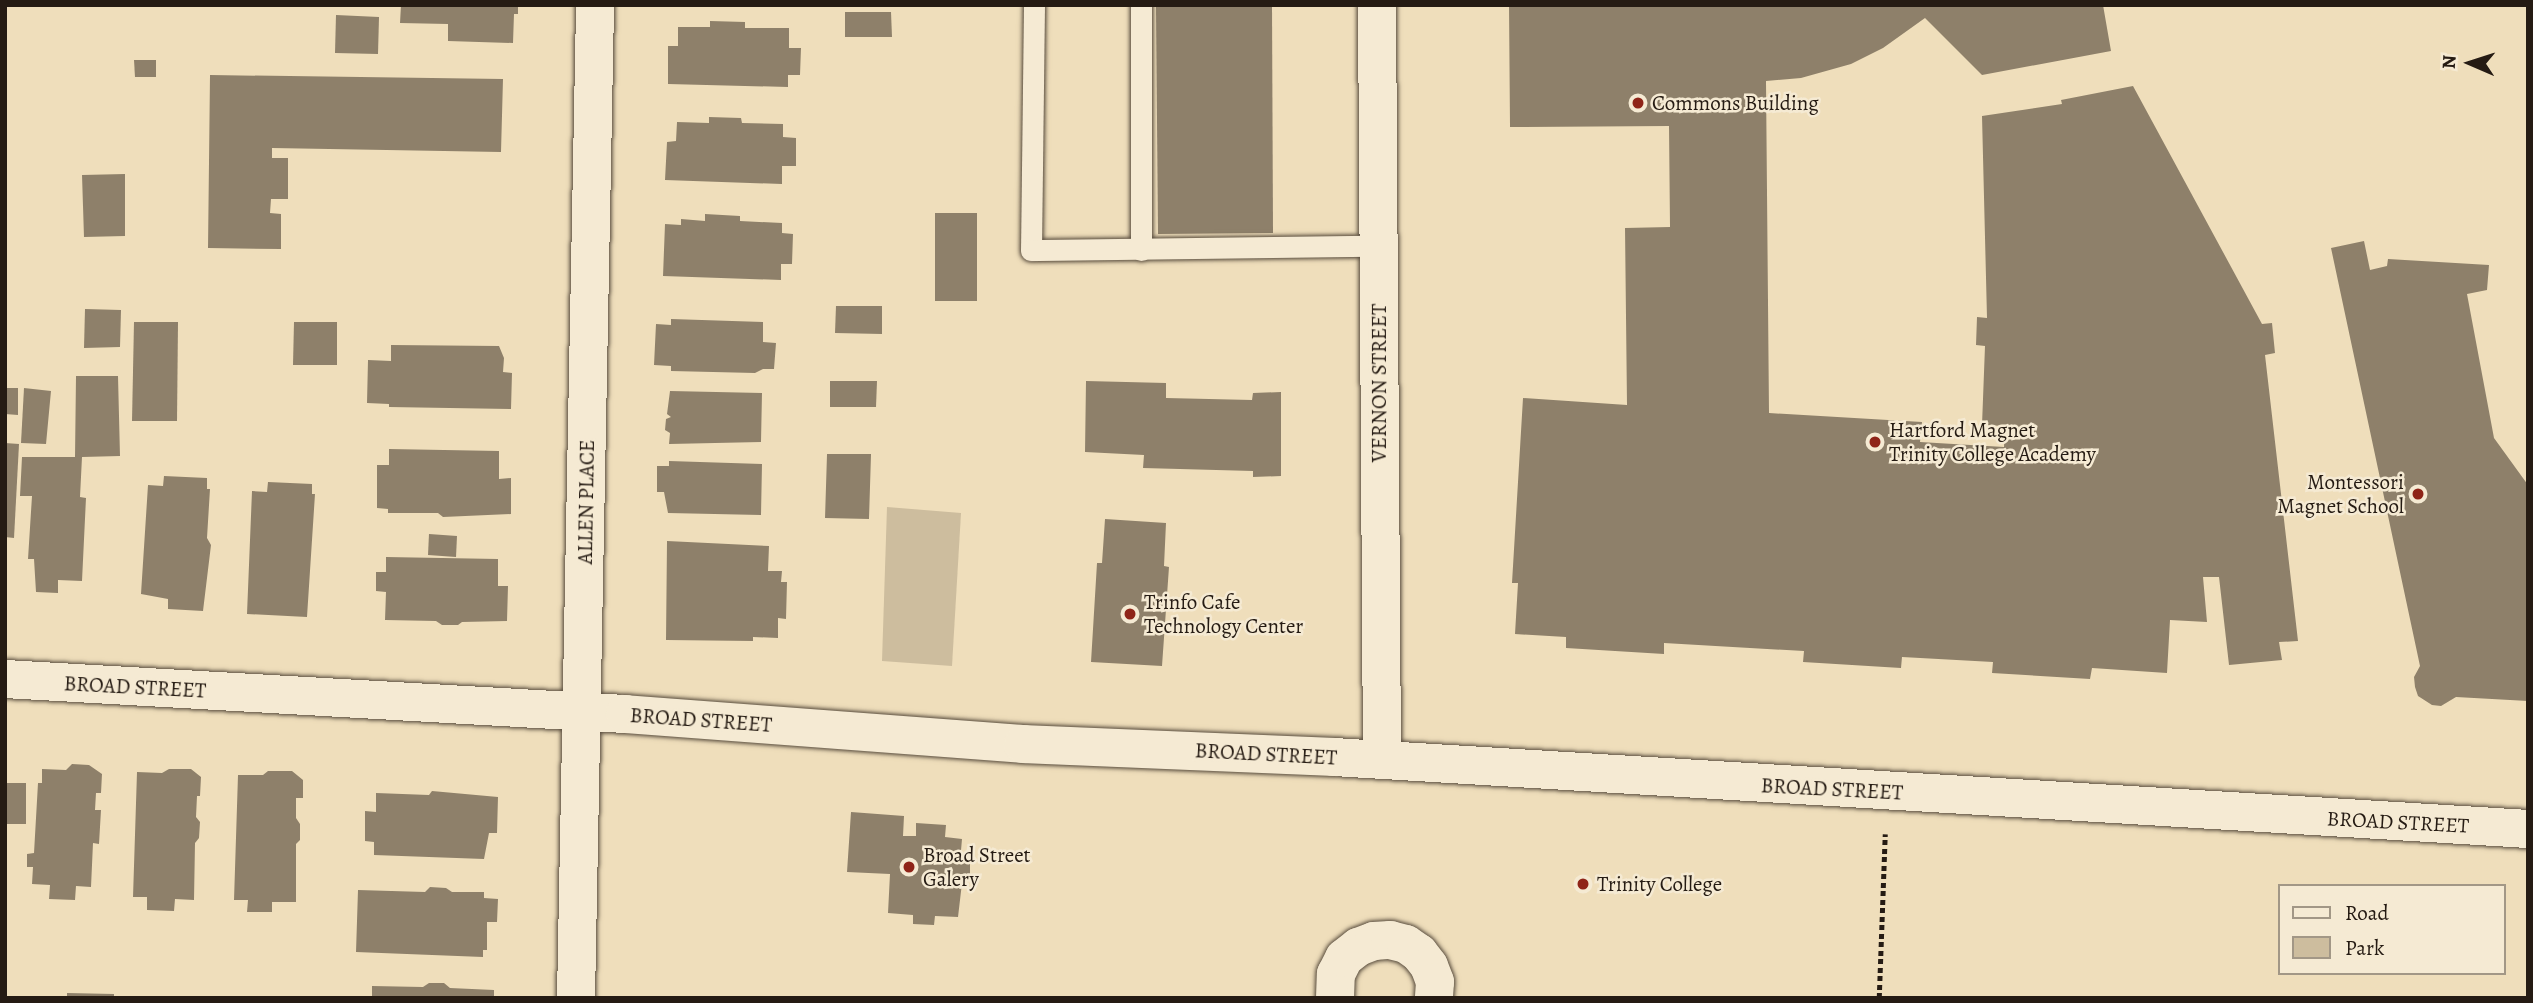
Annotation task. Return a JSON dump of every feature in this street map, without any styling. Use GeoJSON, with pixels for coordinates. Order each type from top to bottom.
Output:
{"type":"FeatureCollection","features":[{"type":"Feature","properties":{"kind":"main road","name":"ALLEN PLACE"},"geometry":{"type":"LineString","coordinates":[[576,998],[595,5]]}},
{"type":"Feature","properties":{"kind":"main road","name":"VERNON STREET"},"geometry":{"type":"LineString","coordinates":[[1377,5],[1382,760]]}},
{"type":"Feature","properties":{"kind":"main road","name":"BROAD STREET"},"geometry":{"type":"LineString","coordinates":[[5,679],[582,712],[1023,744],[1382,760],[2528,829]]}},
{"type":"Feature","properties":{"kind":"main road"},"geometry":{"type":"LineString","coordinates":[[1335,998],[1336,974],[1344,958],[1358,947],[1390,940],[1405,944],[1419,953],[1429,966],[1434,982],[1434,998]]}},
{"type":"Feature","properties":{"kind":"lane"},"geometry":{"type":"LineString","coordinates":[[1034,5],[1031,250],[1378,246]]}},
{"type":"Feature","properties":{"kind":"lane"},"geometry":{"type":"LineString","coordinates":[[1141,5],[1141,250]]}},
{"type":"Feature","properties":{"kind":"path"},"geometry":{"type":"LineString","coordinates":[[1879,998],[1885,834]]}},
{"type":"Feature","properties":{"kind":"green space"},"geometry":{"type":"Polygon","coordinates":[[[887,507],[961,513],[952,666],[882,661],[887,507]]]}},
{"type":"Feature","properties":{"kind":"building"},"geometry":{"type":"Polygon","coordinates":[[[401,5],[518,5],[518,14],[514,14],[513,43],[448,41],[448,24],[400,23],[401,5]]]}},
{"type":"Feature","properties":{"kind":"building"},"geometry":{"type":"Polygon","coordinates":[[[1156,5],[1272,5],[1273,233],[1158,234],[1156,5]]]}},
{"type":"Feature","properties":{"kind":"building"},"geometry":{"type":"Polygon","coordinates":[[[1509,5],[2103,5],[2111,51],[1982,75],[1925,18],[1883,48],[1851,64],[1801,78],[1766,81],[1769,413],[1922,422],[1920,442],[2004,447],[2005,426],[1982,425],[1985,346],[1976,345],[1977,317],[1987,318],[1982,116],[2062,104],[2061,100],[2133,86],[2262,324],[2272,323],[2275,353],[2265,355],[2298,641],[2279,642],[2282,660],[2229,665],[2219,577],[2203,577],[2207,622],[2170,620],[2167,673],[2092,668],[2090,679],[1992,673],[1993,662],[1902,657],[1901,668],[1803,662],[1804,651],[1664,643],[1664,654],[1566,648],[1566,637],[1515,634],[1518,583],[1512,583],[1523,398],[1627,405],[1625,228],[1670,227],[1669,126],[1510,127],[1509,5]]]}},
{"type":"Feature","properties":{"kind":"building"},"geometry":{"type":"Polygon","coordinates":[[[845,12],[891,12],[892,37],[845,37],[845,12]]]}},
{"type":"Feature","properties":{"kind":"building"},"geometry":{"type":"Polygon","coordinates":[[[336,15],[379,17],[378,54],[335,53],[336,15]]]}},
{"type":"Feature","properties":{"kind":"building"},"geometry":{"type":"Polygon","coordinates":[[[710,21],[745,22],[745,28],[789,28],[789,48],[801,48],[800,75],[788,75],[788,87],[668,84],[668,46],[678,46],[678,27],[710,27],[710,21]]]}},
{"type":"Feature","properties":{"kind":"building"},"geometry":{"type":"Polygon","coordinates":[[[134,60],[156,60],[156,77],[135,77],[134,60]]]}},
{"type":"Feature","properties":{"kind":"building"},"geometry":{"type":"Polygon","coordinates":[[[210,75],[503,79],[501,152],[272,148],[272,158],[288,158],[288,199],[271,199],[270,213],[281,214],[281,249],[208,248],[210,75]]]}},
{"type":"Feature","properties":{"kind":"building"},"geometry":{"type":"Polygon","coordinates":[[[709,117],[741,118],[742,123],[783,124],[783,137],[796,138],[796,166],[782,166],[782,184],[665,180],[667,142],[676,141],[677,122],[709,123],[709,117]]]}},
{"type":"Feature","properties":{"kind":"building"},"geometry":{"type":"Polygon","coordinates":[[[125,174],[125,236],[84,237],[82,175],[125,174]]]}},
{"type":"Feature","properties":{"kind":"building"},"geometry":{"type":"Polygon","coordinates":[[[935,213],[977,213],[977,301],[935,301],[935,213]]]}},
{"type":"Feature","properties":{"kind":"building"},"geometry":{"type":"Polygon","coordinates":[[[705,214],[740,216],[740,221],[782,223],[782,233],[793,234],[792,264],[781,264],[781,280],[663,276],[665,224],[681,225],[681,219],[705,221],[705,214]]]}},
{"type":"Feature","properties":{"kind":"building"},"geometry":{"type":"Polygon","coordinates":[[[2364,241],[2370,270],[2387,266],[2388,259],[2489,265],[2487,290],[2467,294],[2494,438],[2528,485],[2528,701],[2456,697],[2441,706],[2432,705],[2418,696],[2414,677],[2420,666],[2331,248],[2364,241]]]}},
{"type":"Feature","properties":{"kind":"building"},"geometry":{"type":"Polygon","coordinates":[[[836,306],[882,306],[882,334],[835,333],[836,306]]]}},
{"type":"Feature","properties":{"kind":"building"},"geometry":{"type":"Polygon","coordinates":[[[85,309],[121,310],[120,347],[84,348],[85,309]]]}},
{"type":"Feature","properties":{"kind":"building"},"geometry":{"type":"Polygon","coordinates":[[[671,319],[763,322],[763,342],[776,343],[774,369],[763,369],[755,373],[671,371],[671,366],[654,365],[656,324],[671,325],[671,319]]]}},
{"type":"Feature","properties":{"kind":"building"},"geometry":{"type":"Polygon","coordinates":[[[134,322],[178,322],[177,421],[132,421],[134,322]]]}},
{"type":"Feature","properties":{"kind":"building"},"geometry":{"type":"Polygon","coordinates":[[[294,322],[337,322],[337,365],[293,365],[294,322]]]}},
{"type":"Feature","properties":{"kind":"building"},"geometry":{"type":"Polygon","coordinates":[[[391,345],[499,346],[504,358],[503,372],[512,373],[511,409],[389,407],[389,404],[367,403],[368,360],[391,361],[391,345]]]}},
{"type":"Feature","properties":{"kind":"building"},"geometry":{"type":"Polygon","coordinates":[[[76,376],[118,376],[120,456],[82,457],[80,497],[86,498],[82,581],[58,580],[58,593],[36,592],[34,559],[28,559],[32,496],[20,496],[22,457],[75,457],[76,376]]]}},
{"type":"Feature","properties":{"kind":"building"},"geometry":{"type":"Polygon","coordinates":[[[830,381],[877,381],[876,407],[830,407],[830,381]]]}},
{"type":"Feature","properties":{"kind":"building"},"geometry":{"type":"Polygon","coordinates":[[[1086,381],[1166,383],[1166,398],[1252,400],[1253,393],[1281,392],[1281,476],[1253,477],[1253,471],[1143,468],[1144,455],[1085,452],[1086,381]]]}},
{"type":"Feature","properties":{"kind":"building"},"geometry":{"type":"Polygon","coordinates":[[[5,388],[18,388],[18,415],[5,414],[5,388]]]}},
{"type":"Feature","properties":{"kind":"building"},"geometry":{"type":"Polygon","coordinates":[[[24,388],[51,391],[46,444],[21,443],[24,388]]]}},
{"type":"Feature","properties":{"kind":"building"},"geometry":{"type":"Polygon","coordinates":[[[670,391],[762,393],[761,442],[669,444],[670,433],[665,430],[666,419],[671,417],[667,414],[670,391]]]}},
{"type":"Feature","properties":{"kind":"building"},"geometry":{"type":"Polygon","coordinates":[[[5,443],[19,444],[14,538],[5,537],[5,443]]]}},
{"type":"Feature","properties":{"kind":"building"},"geometry":{"type":"Polygon","coordinates":[[[389,449],[499,451],[499,479],[511,478],[511,514],[443,517],[438,513],[388,513],[388,509],[377,508],[377,465],[389,465],[389,449]]]}},
{"type":"Feature","properties":{"kind":"building"},"geometry":{"type":"Polygon","coordinates":[[[827,454],[871,454],[869,519],[825,518],[827,454]]]}},
{"type":"Feature","properties":{"kind":"building"},"geometry":{"type":"Polygon","coordinates":[[[669,461],[762,464],[761,515],[668,513],[664,492],[657,492],[657,466],[669,466],[669,461]]]}},
{"type":"Feature","properties":{"kind":"building"},"geometry":{"type":"Polygon","coordinates":[[[164,476],[207,478],[207,489],[210,489],[207,538],[211,545],[203,611],[168,609],[168,599],[141,594],[148,485],[163,486],[164,476]]]}},
{"type":"Feature","properties":{"kind":"building"},"geometry":{"type":"Polygon","coordinates":[[[268,482],[312,484],[312,494],[315,494],[307,617],[247,614],[252,491],[267,492],[268,482]]]}},
{"type":"Feature","properties":{"kind":"building","name":"Trinfo Cafe Technology Center"},"geometry":{"type":"Polygon","coordinates":[[[1105,519],[1166,523],[1164,566],[1169,567],[1162,666],[1091,662],[1097,563],[1102,563],[1105,519]]]}},
{"type":"Feature","properties":{"kind":"building"},"geometry":{"type":"Polygon","coordinates":[[[429,534],[457,536],[456,557],[428,555],[429,534]]]}},
{"type":"Feature","properties":{"kind":"building"},"geometry":{"type":"Polygon","coordinates":[[[667,541],[769,546],[768,571],[782,571],[781,582],[787,582],[786,619],[778,618],[778,638],[753,637],[753,641],[666,640],[667,541]]]}},
{"type":"Feature","properties":{"kind":"building"},"geometry":{"type":"Polygon","coordinates":[[[386,557],[498,559],[498,586],[508,586],[507,621],[442,625],[436,621],[385,620],[386,592],[376,591],[376,572],[386,572],[386,557]]]}},
{"type":"Feature","properties":{"kind":"building"},"geometry":{"type":"Polygon","coordinates":[[[72,764],[89,765],[102,774],[101,793],[96,793],[95,810],[101,810],[99,844],[93,843],[91,887],[76,886],[75,900],[49,899],[50,885],[32,884],[33,867],[27,867],[27,854],[34,853],[38,783],[42,783],[42,769],[66,770],[72,764]]]}},
{"type":"Feature","properties":{"kind":"building"},"geometry":{"type":"Polygon","coordinates":[[[169,769],[191,769],[201,777],[200,796],[197,796],[196,817],[200,822],[199,838],[195,843],[194,900],[175,899],[174,911],[147,910],[147,897],[133,897],[137,772],[162,773],[169,769]]]}},
{"type":"Feature","properties":{"kind":"building"},"geometry":{"type":"Polygon","coordinates":[[[268,771],[292,771],[303,780],[303,798],[296,798],[300,840],[296,844],[296,902],[272,902],[272,912],[247,912],[248,900],[234,900],[238,775],[263,775],[268,771]]]}},
{"type":"Feature","properties":{"kind":"building"},"geometry":{"type":"Polygon","coordinates":[[[5,783],[26,783],[26,824],[5,824],[5,783]]]}},
{"type":"Feature","properties":{"kind":"building"},"geometry":{"type":"Polygon","coordinates":[[[432,791],[498,797],[497,833],[489,833],[484,859],[374,855],[374,842],[365,841],[365,811],[376,812],[376,793],[429,795],[432,791]]]}},
{"type":"Feature","properties":{"kind":"building","name":"Broad Street Galery"},"geometry":{"type":"Polygon","coordinates":[[[851,812],[904,816],[903,836],[916,836],[916,823],[946,825],[945,837],[962,839],[960,862],[970,863],[970,875],[959,875],[962,883],[958,917],[935,916],[934,925],[913,924],[913,915],[888,913],[890,874],[847,872],[851,812]]]}},
{"type":"Feature","properties":{"kind":"building"},"geometry":{"type":"Polygon","coordinates":[[[430,887],[446,888],[452,892],[484,892],[484,898],[498,899],[497,922],[487,922],[487,950],[483,950],[483,957],[356,952],[358,890],[425,892],[430,887]]]}},
{"type":"Feature","properties":{"kind":"building"},"geometry":{"type":"Polygon","coordinates":[[[429,983],[444,983],[450,988],[494,990],[494,998],[372,998],[372,986],[423,987],[429,983]]]}},
{"type":"Feature","properties":{"kind":"building"},"geometry":{"type":"Polygon","coordinates":[[[67,993],[114,994],[114,998],[67,998],[67,993]]]}},
{"type":"Feature","properties":{"kind":"place","name":"Commons Building"},"geometry":{"type":"Point","coordinates":[1638,103]}},
{"type":"Feature","properties":{"kind":"place","name":"Hartford Magnet Trinity College Academy"},"geometry":{"type":"Point","coordinates":[1875,442]}},
{"type":"Feature","properties":{"kind":"place","name":"Montessori Magnet School"},"geometry":{"type":"Point","coordinates":[2418,494]}},
{"type":"Feature","properties":{"kind":"place","name":"Trinfo Cafe Technology Center"},"geometry":{"type":"Point","coordinates":[1130,614]}},
{"type":"Feature","properties":{"kind":"place","name":"Broad Street Galery"},"geometry":{"type":"Point","coordinates":[909,867]}},
{"type":"Feature","properties":{"kind":"place","name":"Trinity College"},"geometry":{"type":"Point","coordinates":[1583,884]}}]}
